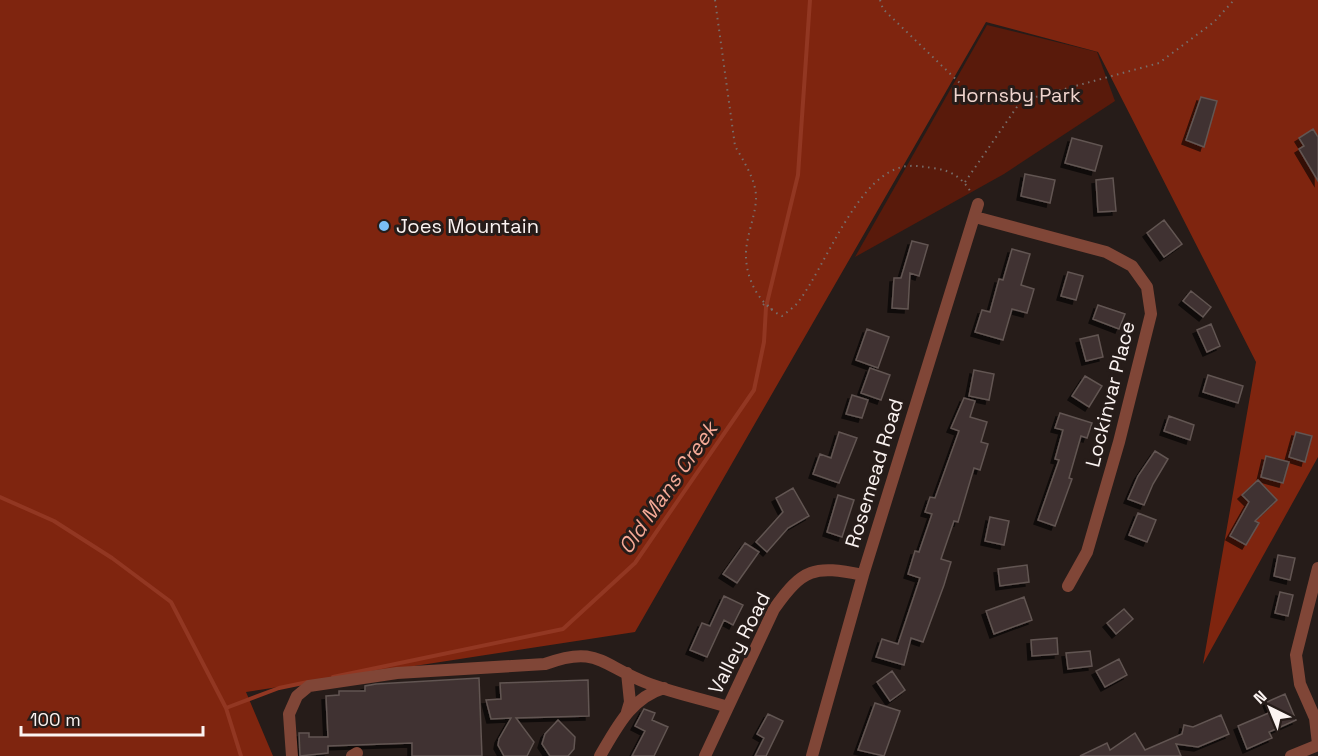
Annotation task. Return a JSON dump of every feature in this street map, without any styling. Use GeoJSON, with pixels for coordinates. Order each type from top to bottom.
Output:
{"type":"FeatureCollection","features":[{"type":"Feature","properties":{"kind":"street","name":"Rosemead Road"},"geometry":{"type":"LineString","coordinates":[[812,756],[863,575],[978,204]]}},
{"type":"Feature","properties":{"kind":"street","name":"Lockinvar Place"},"geometry":{"type":"LineString","coordinates":[[975,217],[1106,252],[1132,266],[1147,287],[1150,314],[1119,442],[1087,552],[1068,586]]}},
{"type":"Feature","properties":{"kind":"street"},"geometry":{"type":"LineString","coordinates":[[1291,756],[1318,745],[1315,718],[1300,684],[1296,655],[1318,568]]}},
{"type":"Feature","properties":{"kind":"street","name":"Valley Road"},"geometry":{"type":"LineString","coordinates":[[705,756],[774,609],[790,588],[807,573],[833,569],[863,575]]}},
{"type":"Feature","properties":{"kind":"street"},"geometry":{"type":"LineString","coordinates":[[292,756],[290,714],[297,696],[309,686],[406,672],[545,664],[574,657],[601,659],[627,673],[664,688],[728,707]]}},
{"type":"Feature","properties":{"kind":"street"},"geometry":{"type":"LineString","coordinates":[[627,673],[630,702],[627,713]]}},
{"type":"Feature","properties":{"kind":"street"},"geometry":{"type":"LineString","coordinates":[[600,756],[627,713],[640,699],[664,688]]}},
{"type":"Feature","properties":{"kind":"path"},"geometry":{"type":"LineString","coordinates":[[715,0],[735,146],[747,167],[756,196],[746,253],[751,282],[763,304],[782,316],[799,302],[847,219],[877,181],[894,169],[911,165],[946,170],[965,182],[1021,101]]}},
{"type":"Feature","properties":{"kind":"path"},"geometry":{"type":"LineString","coordinates":[[880,0],[884,9],[967,90],[1021,101],[1159,63],[1214,22],[1234,0]]}},
{"type":"Feature","properties":{"kind":"green space","name":"Hornsby Park"},"geometry":{"type":"Polygon","coordinates":[[[987,25],[1097,52],[1115,101],[1004,174],[855,257],[987,25]]]}},
{"type":"Feature","properties":{"kind":"shaded area"},"geometry":{"type":"Polygon","coordinates":[[[0,0],[1318,0],[1318,457],[1203,664],[1256,362],[1098,52],[986,22],[635,632],[246,692],[273,756],[0,756],[0,0]]]}},
{"type":"Feature","properties":{"kind":"building"},"geometry":{"type":"Polygon","coordinates":[[[1201,97],[1217,101],[1204,147],[1186,140],[1201,97]]]}},
{"type":"Feature","properties":{"kind":"building"},"geometry":{"type":"Polygon","coordinates":[[[1313,129],[1318,137],[1318,181],[1299,149],[1304,146],[1299,138],[1313,129]]]}},
{"type":"Feature","properties":{"kind":"building"},"geometry":{"type":"Polygon","coordinates":[[[1072,138],[1102,146],[1095,171],[1065,163],[1072,138]]]}},
{"type":"Feature","properties":{"kind":"building"},"geometry":{"type":"Polygon","coordinates":[[[1025,174],[1055,180],[1050,203],[1021,196],[1025,174]]]}},
{"type":"Feature","properties":{"kind":"building"},"geometry":{"type":"Polygon","coordinates":[[[1113,178],[1116,211],[1098,212],[1096,180],[1113,178]]]}},
{"type":"Feature","properties":{"kind":"building"},"geometry":{"type":"Polygon","coordinates":[[[1164,220],[1182,244],[1164,257],[1147,233],[1164,220]]]}},
{"type":"Feature","properties":{"kind":"building"},"geometry":{"type":"Polygon","coordinates":[[[912,241],[928,245],[919,276],[910,273],[908,309],[892,308],[894,278],[901,278],[912,241]]]}},
{"type":"Feature","properties":{"kind":"building"},"geometry":{"type":"Polygon","coordinates":[[[1012,249],[1030,254],[1021,285],[1034,289],[1027,313],[1012,309],[1003,340],[975,332],[982,310],[990,312],[999,279],[1003,280],[1012,249]]]}},
{"type":"Feature","properties":{"kind":"building"},"geometry":{"type":"Polygon","coordinates":[[[1068,272],[1083,276],[1076,300],[1061,296],[1068,272]]]}},
{"type":"Feature","properties":{"kind":"building"},"geometry":{"type":"Polygon","coordinates":[[[1191,291],[1211,307],[1203,317],[1183,301],[1191,291]]]}},
{"type":"Feature","properties":{"kind":"building"},"geometry":{"type":"Polygon","coordinates":[[[1098,305],[1125,314],[1119,329],[1093,319],[1098,305]]]}},
{"type":"Feature","properties":{"kind":"building"},"geometry":{"type":"Polygon","coordinates":[[[1211,324],[1220,346],[1207,352],[1197,330],[1211,324]]]}},
{"type":"Feature","properties":{"kind":"building"},"geometry":{"type":"Polygon","coordinates":[[[867,329],[889,337],[878,368],[856,360],[867,329]]]}},
{"type":"Feature","properties":{"kind":"building"},"geometry":{"type":"Polygon","coordinates":[[[1098,335],[1103,357],[1086,361],[1080,339],[1098,335]]]}},
{"type":"Feature","properties":{"kind":"building"},"geometry":{"type":"Polygon","coordinates":[[[870,368],[890,375],[881,400],[861,393],[870,368]]]}},
{"type":"Feature","properties":{"kind":"building"},"geometry":{"type":"Polygon","coordinates":[[[974,370],[994,374],[989,400],[969,396],[974,370]]]}},
{"type":"Feature","properties":{"kind":"building"},"geometry":{"type":"Polygon","coordinates":[[[1208,375],[1243,386],[1238,403],[1203,392],[1208,375]]]}},
{"type":"Feature","properties":{"kind":"building"},"geometry":{"type":"Polygon","coordinates":[[[1085,376],[1102,386],[1089,407],[1072,396],[1085,376]]]}},
{"type":"Feature","properties":{"kind":"building"},"geometry":{"type":"Polygon","coordinates":[[[852,395],[868,400],[862,418],[846,414],[852,395]]]}},
{"type":"Feature","properties":{"kind":"building"},"geometry":{"type":"Polygon","coordinates":[[[964,398],[975,401],[970,417],[987,422],[981,442],[988,444],[980,470],[974,468],[958,522],[954,521],[941,559],[951,562],[923,642],[911,638],[904,665],[876,657],[882,639],[898,644],[920,578],[908,574],[915,551],[919,552],[932,514],[925,512],[930,497],[935,498],[959,431],[951,428],[964,398]]]}},
{"type":"Feature","properties":{"kind":"building"},"geometry":{"type":"Polygon","coordinates":[[[1060,413],[1092,423],[1087,438],[1081,436],[1069,478],[1072,479],[1055,526],[1038,520],[1059,460],[1055,459],[1063,430],[1055,428],[1060,413]]]}},
{"type":"Feature","properties":{"kind":"building"},"geometry":{"type":"Polygon","coordinates":[[[1169,416],[1194,425],[1190,440],[1164,431],[1169,416]]]}},
{"type":"Feature","properties":{"kind":"building"},"geometry":{"type":"Polygon","coordinates":[[[839,432],[857,438],[839,483],[813,474],[820,454],[831,458],[839,432]]]}},
{"type":"Feature","properties":{"kind":"building"},"geometry":{"type":"Polygon","coordinates":[[[1296,432],[1312,436],[1305,462],[1289,457],[1296,432]]]}},
{"type":"Feature","properties":{"kind":"building"},"geometry":{"type":"Polygon","coordinates":[[[1155,451],[1168,459],[1144,505],[1128,499],[1138,476],[1155,451]]]}},
{"type":"Feature","properties":{"kind":"building"},"geometry":{"type":"Polygon","coordinates":[[[1266,456],[1289,462],[1283,483],[1261,477],[1266,456]]]}},
{"type":"Feature","properties":{"kind":"building"},"geometry":{"type":"Polygon","coordinates":[[[1258,480],[1277,500],[1255,521],[1259,523],[1246,545],[1230,536],[1249,502],[1242,495],[1258,480]]]}},
{"type":"Feature","properties":{"kind":"building"},"geometry":{"type":"Polygon","coordinates":[[[793,488],[809,516],[788,528],[767,552],[756,542],[783,512],[776,498],[793,488]]]}},
{"type":"Feature","properties":{"kind":"building"},"geometry":{"type":"Polygon","coordinates":[[[838,495],[854,500],[842,537],[827,532],[838,495]]]}},
{"type":"Feature","properties":{"kind":"building"},"geometry":{"type":"Polygon","coordinates":[[[1138,513],[1156,520],[1147,542],[1129,535],[1138,513]]]}},
{"type":"Feature","properties":{"kind":"building"},"geometry":{"type":"Polygon","coordinates":[[[990,517],[1009,521],[1004,545],[985,541],[990,517]]]}},
{"type":"Feature","properties":{"kind":"building"},"geometry":{"type":"Polygon","coordinates":[[[745,543],[759,552],[737,583],[723,574],[745,543]]]}},
{"type":"Feature","properties":{"kind":"building"},"geometry":{"type":"Polygon","coordinates":[[[1278,555],[1295,558],[1290,580],[1274,576],[1278,555]]]}},
{"type":"Feature","properties":{"kind":"building"},"geometry":{"type":"Polygon","coordinates":[[[1027,565],[1029,582],[1000,586],[998,569],[1027,565]]]}},
{"type":"Feature","properties":{"kind":"building"},"geometry":{"type":"Polygon","coordinates":[[[1280,592],[1293,595],[1288,616],[1275,613],[1280,592]]]}},
{"type":"Feature","properties":{"kind":"building"},"geometry":{"type":"Polygon","coordinates":[[[724,596],[743,605],[733,625],[724,620],[707,657],[690,650],[702,623],[710,626],[724,596]]]}},
{"type":"Feature","properties":{"kind":"building"},"geometry":{"type":"Polygon","coordinates":[[[1024,597],[1032,620],[994,634],[986,611],[1024,597]]]}},
{"type":"Feature","properties":{"kind":"building"},"geometry":{"type":"Polygon","coordinates":[[[1124,609],[1133,619],[1116,634],[1107,623],[1124,609]]]}},
{"type":"Feature","properties":{"kind":"building"},"geometry":{"type":"Polygon","coordinates":[[[1057,638],[1058,654],[1032,656],[1031,640],[1057,638]]]}},
{"type":"Feature","properties":{"kind":"building"},"geometry":{"type":"Polygon","coordinates":[[[1090,651],[1092,666],[1068,669],[1066,653],[1090,651]]]}},
{"type":"Feature","properties":{"kind":"building"},"geometry":{"type":"Polygon","coordinates":[[[1119,659],[1127,675],[1105,687],[1096,671],[1119,659]]]}},
{"type":"Feature","properties":{"kind":"building"},"geometry":{"type":"Polygon","coordinates":[[[892,671],[905,690],[890,701],[877,682],[892,671]]]}},
{"type":"Feature","properties":{"kind":"building"},"geometry":{"type":"Polygon","coordinates":[[[479,678],[482,756],[412,756],[412,743],[328,746],[328,753],[300,756],[299,733],[309,733],[309,737],[328,737],[326,696],[339,695],[339,691],[365,691],[365,686],[376,684],[479,678]]]}},
{"type":"Feature","properties":{"kind":"building"},"geometry":{"type":"Polygon","coordinates":[[[588,680],[589,716],[516,718],[534,742],[527,756],[504,756],[498,745],[499,739],[511,718],[491,719],[486,700],[501,699],[500,683],[588,680]]]}},
{"type":"Feature","properties":{"kind":"building"},"geometry":{"type":"Polygon","coordinates":[[[1285,694],[1296,720],[1269,732],[1272,738],[1247,749],[1238,726],[1271,712],[1267,702],[1285,694]]]}},
{"type":"Feature","properties":{"kind":"building"},"geometry":{"type":"Polygon","coordinates":[[[875,703],[900,711],[884,756],[858,750],[875,703]]]}},
{"type":"Feature","properties":{"kind":"building"},"geometry":{"type":"Polygon","coordinates":[[[644,709],[655,713],[652,720],[668,727],[654,756],[632,756],[645,731],[635,726],[644,709]]]}},
{"type":"Feature","properties":{"kind":"building"},"geometry":{"type":"Polygon","coordinates":[[[768,714],[783,721],[766,756],[755,756],[764,738],[757,734],[768,714]]]}},
{"type":"Feature","properties":{"kind":"building"},"geometry":{"type":"Polygon","coordinates":[[[1221,715],[1229,734],[1198,747],[1176,744],[1181,756],[1080,756],[1107,743],[1110,750],[1135,733],[1145,750],[1182,734],[1184,725],[1193,727],[1221,715]]]}},
{"type":"Feature","properties":{"kind":"building"},"geometry":{"type":"Polygon","coordinates":[[[558,720],[575,737],[574,749],[568,756],[550,756],[542,744],[545,734],[558,720]]]}},
{"type":"Feature","properties":{"kind":"waterway","name":"Old Mans Creek"},"geometry":{"type":"LineString","coordinates":[[333,677],[563,629],[635,563],[754,390],[764,342],[766,307],[798,175],[810,0]]}},
{"type":"Feature","properties":{"kind":"waterway"},"geometry":{"type":"LineString","coordinates":[[0,497],[54,521],[112,558],[171,602],[226,708],[241,756]]}},
{"type":"Feature","properties":{"kind":"waterway","name":"Old Mans Creek"},"geometry":{"type":"LineString","coordinates":[[226,708],[279,688],[308,682]]}},
{"type":"Feature","properties":{"kind":"place","name":"Joes Mountain"},"geometry":{"type":"Point","coordinates":[384,226]}}]}
